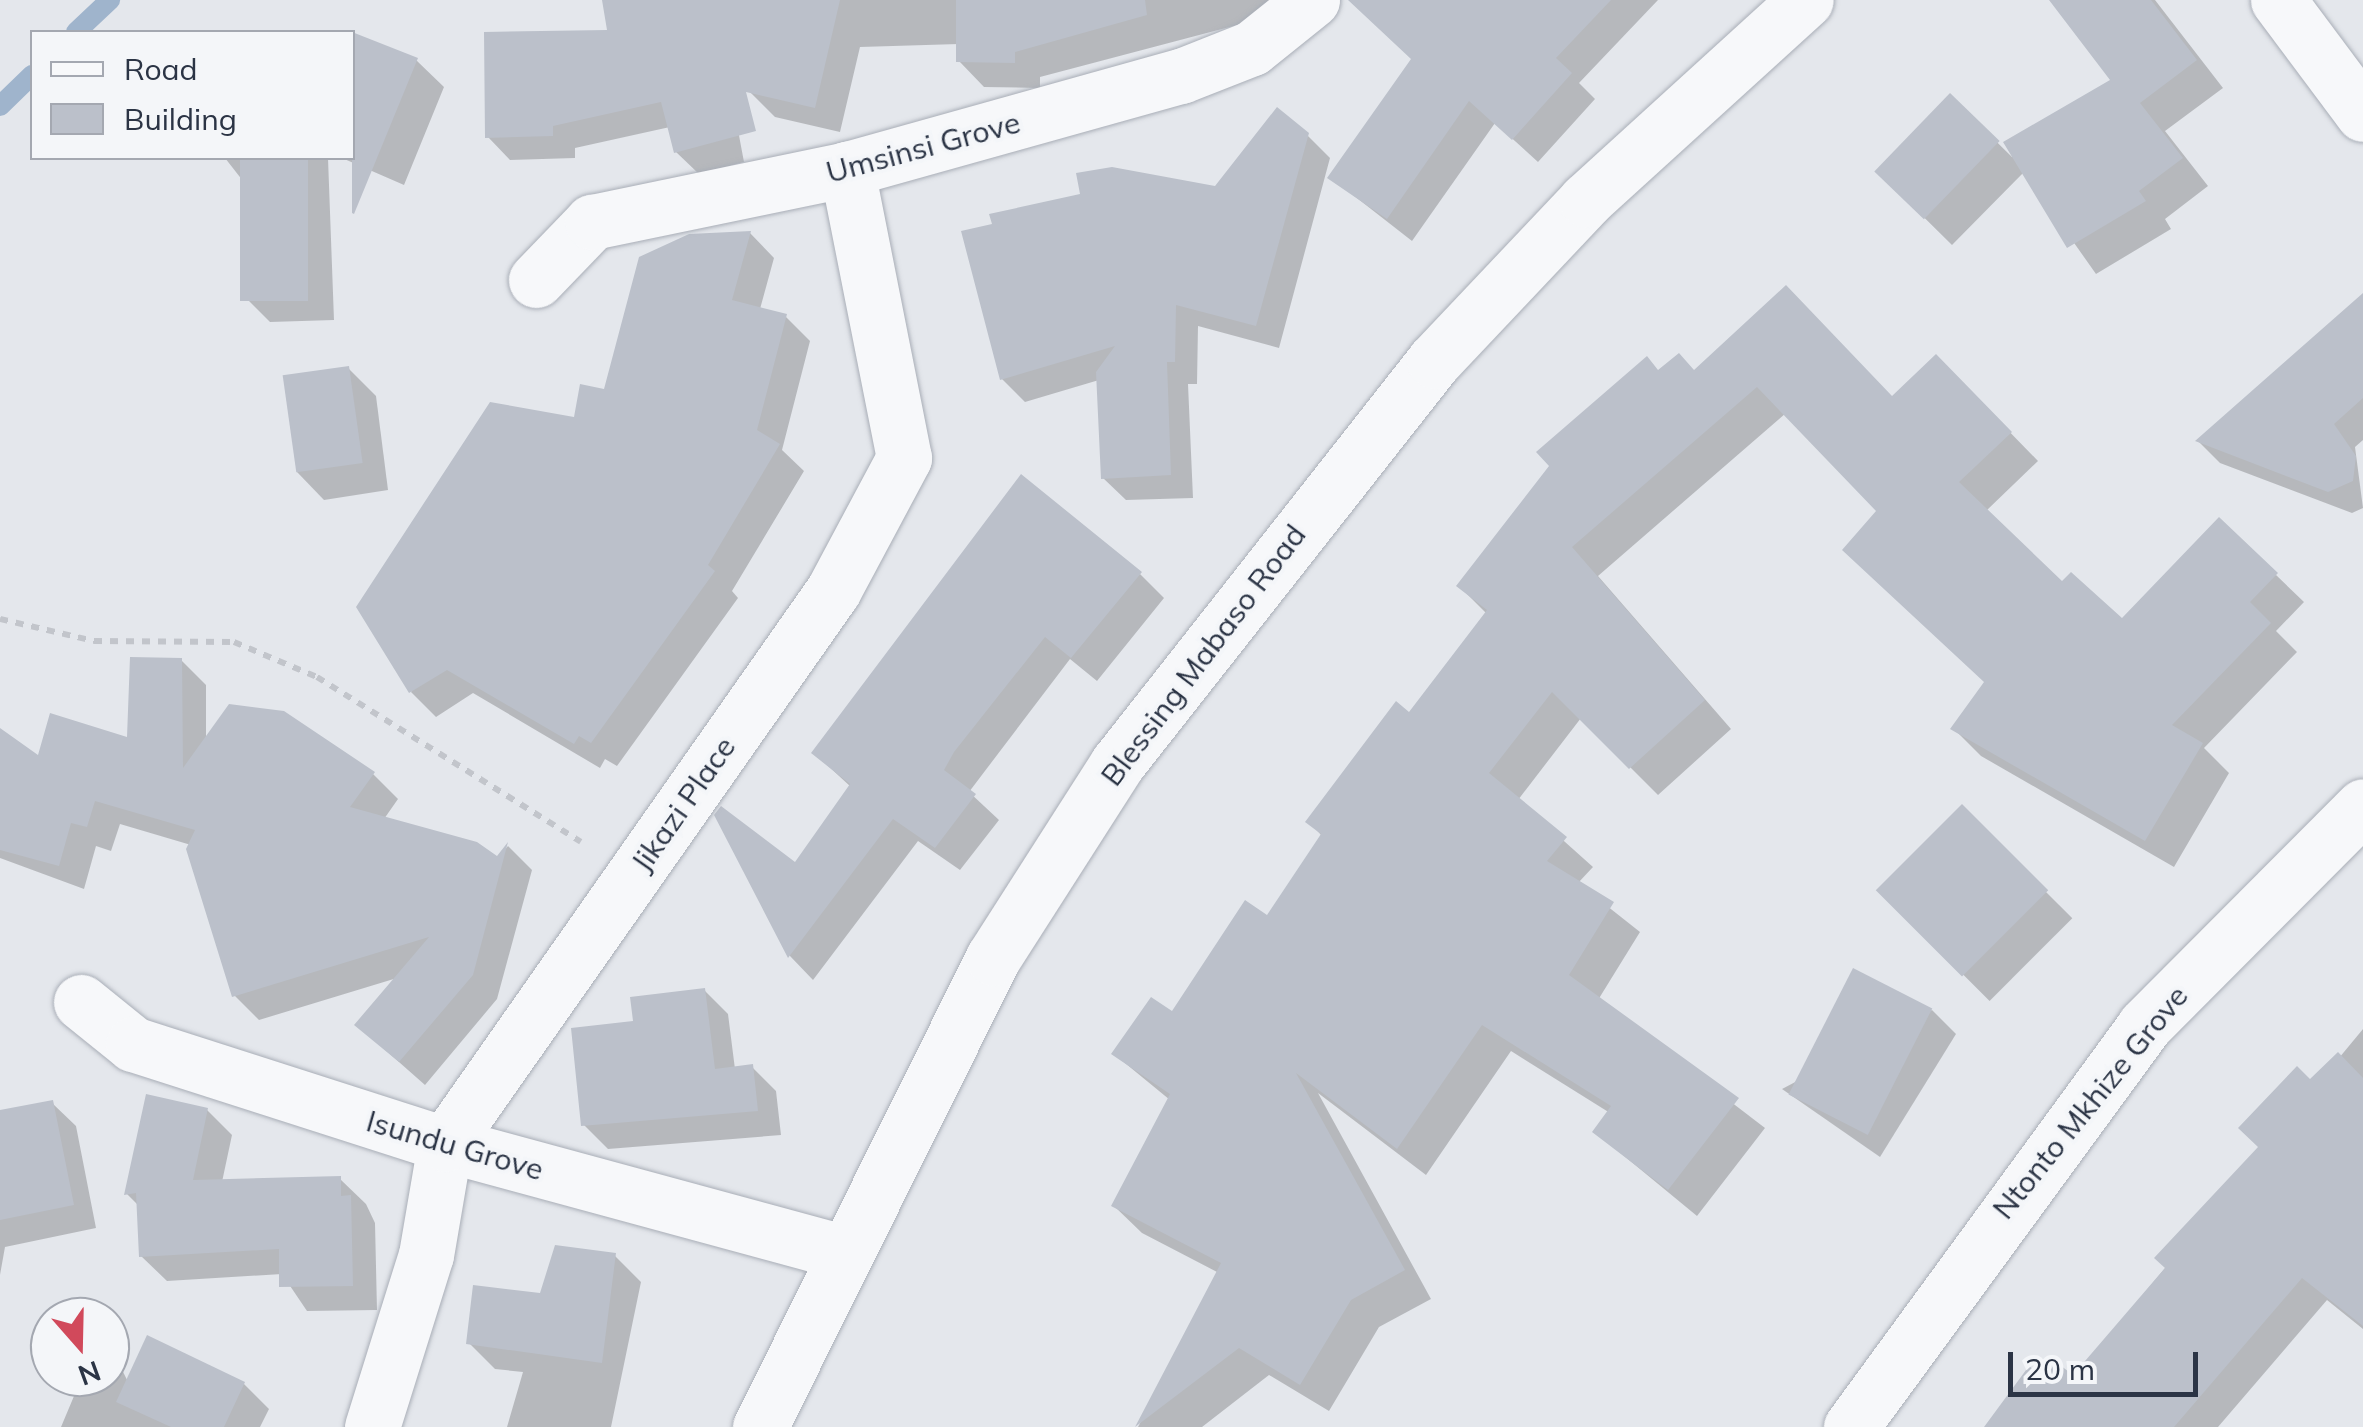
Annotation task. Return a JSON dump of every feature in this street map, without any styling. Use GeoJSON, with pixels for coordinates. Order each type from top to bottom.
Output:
{"type":"FeatureCollection","features":[{"type":"Feature","properties":{"kind":"street","name":"Umsinsi Grove"},"geometry":{"type":"LineString","coordinates":[[536,280],[592,222],[847,169],[1181,76],[1252,48],[1312,0]]}},
{"type":"Feature","properties":{"kind":"street","name":"Blessing Mabaso Road"},"geometry":{"type":"LineString","coordinates":[[760,1427],[993,958],[1118,764],[1260,575],[1459,334],[1586,200],[1806,0]]}},
{"type":"Feature","properties":{"kind":"street"},"geometry":{"type":"LineString","coordinates":[[2278,0],[2363,114]]}},
{"type":"Feature","properties":{"kind":"street","name":"Jikazi Place"},"geometry":{"type":"LineString","coordinates":[[372,1427],[426,1255],[445,1144],[832,591],[904,458],[847,169]]}},
{"type":"Feature","properties":{"kind":"street","name":"Ntonto Mkhize Grove"},"geometry":{"type":"LineString","coordinates":[[1851,1427],[2144,1026],[2363,806]]}},
{"type":"Feature","properties":{"kind":"street","name":"Isundu Grove"},"geometry":{"type":"LineString","coordinates":[[82,1002],[133,1044],[445,1144],[845,1253]]}},
{"type":"Feature","properties":{"kind":"path"},"geometry":{"type":"LineString","coordinates":[[0,619],[94,641],[234,642],[316,677],[634,874]]}},
{"type":"Feature","properties":{"kind":"building"},"geometry":{"type":"Polygon","coordinates":[[[602,0],[840,0],[815,108],[746,92],[756,131],[674,153],[661,102],[553,126],[553,136],[485,138],[484,32],[607,30],[602,0]]]}},
{"type":"Feature","properties":{"kind":"building"},"geometry":{"type":"Polygon","coordinates":[[[956,0],[1145,0],[1147,15],[1015,52],[1015,63],[956,62],[956,0]]]}},
{"type":"Feature","properties":{"kind":"building"},"geometry":{"type":"Polygon","coordinates":[[[1348,0],[1611,0],[1556,58],[1572,73],[1512,140],[1469,101],[1387,219],[1327,178],[1411,59],[1348,0]]]}},
{"type":"Feature","properties":{"kind":"building"},"geometry":{"type":"Polygon","coordinates":[[[2049,0],[2151,0],[2197,60],[2140,103],[2183,158],[2139,191],[2146,201],[2067,248],[2003,142],[2110,80],[2049,0]]]}},
{"type":"Feature","properties":{"kind":"building"},"geometry":{"type":"Polygon","coordinates":[[[355,33],[418,58],[352,213],[355,160],[355,33]]]}},
{"type":"Feature","properties":{"kind":"building"},"geometry":{"type":"Polygon","coordinates":[[[1950,93],[2000,141],[1924,219],[1874,171],[1950,93]]]}},
{"type":"Feature","properties":{"kind":"building"},"geometry":{"type":"Polygon","coordinates":[[[1277,107],[1309,133],[1256,326],[1176,305],[1175,362],[1167,362],[1171,475],[1101,479],[1096,372],[1115,346],[1000,380],[961,231],[992,224],[989,214],[1080,194],[1076,173],[1112,167],[1215,186],[1277,107]]]}},
{"type":"Feature","properties":{"kind":"building"},"geometry":{"type":"Polygon","coordinates":[[[240,160],[308,160],[308,301],[240,301],[240,160]]]}},
{"type":"Feature","properties":{"kind":"building"},"geometry":{"type":"Polygon","coordinates":[[[751,231],[732,300],[787,314],[757,430],[780,444],[708,565],[715,571],[591,743],[579,736],[574,744],[447,670],[409,693],[356,607],[490,402],[574,417],[580,384],[604,389],[639,257],[689,234],[751,231]]]}},
{"type":"Feature","properties":{"kind":"building"},"geometry":{"type":"Polygon","coordinates":[[[1786,285],[1892,396],[1936,354],[2012,432],[1959,482],[2062,581],[2071,572],[2122,618],[2219,517],[2278,573],[2250,602],[2271,623],[2172,725],[2203,743],[2145,841],[1950,729],[1984,682],[1842,550],[1876,511],[1757,387],[1572,547],[1705,700],[1629,769],[1552,692],[1489,773],[1567,837],[1547,861],[1614,902],[1569,975],[1739,1098],[1668,1190],[1592,1132],[1611,1106],[1482,1025],[1397,1149],[1296,1073],[1405,1270],[1351,1300],[1300,1385],[1239,1348],[1135,1427],[1221,1263],[1111,1206],[1170,1094],[1111,1054],[1151,997],[1172,1011],[1245,900],[1267,915],[1321,834],[1305,822],[1396,701],[1409,712],[1487,610],[1456,586],[1549,466],[1536,452],[1647,356],[1658,370],[1679,353],[1694,370],[1786,285]]]}},
{"type":"Feature","properties":{"kind":"building"},"geometry":{"type":"Polygon","coordinates":[[[2363,293],[2363,398],[2334,424],[2356,456],[2353,481],[2328,492],[2195,441],[2363,293]]]}},
{"type":"Feature","properties":{"kind":"building"},"geometry":{"type":"Polygon","coordinates":[[[349,366],[363,463],[296,472],[283,375],[349,366]]]}},
{"type":"Feature","properties":{"kind":"building"},"geometry":{"type":"Polygon","coordinates":[[[1021,474],[1142,572],[1071,658],[1045,637],[954,752],[944,770],[976,794],[935,848],[893,819],[788,958],[714,815],[721,806],[795,862],[850,784],[811,753],[1021,474]]]}},
{"type":"Feature","properties":{"kind":"building"},"geometry":{"type":"Polygon","coordinates":[[[130,657],[182,658],[183,768],[229,704],[284,711],[375,772],[350,807],[477,842],[497,856],[508,842],[473,975],[399,1062],[354,1025],[429,937],[232,997],[186,849],[195,830],[95,801],[87,827],[71,823],[59,866],[0,850],[0,728],[38,755],[50,713],[127,737],[130,657]]]}},
{"type":"Feature","properties":{"kind":"building"},"geometry":{"type":"Polygon","coordinates":[[[1962,804],[2048,890],[1962,977],[1876,890],[1962,804]]]}},
{"type":"Feature","properties":{"kind":"building"},"geometry":{"type":"Polygon","coordinates":[[[1853,968],[1932,1008],[1868,1135],[1789,1095],[1853,968]]]}},
{"type":"Feature","properties":{"kind":"building"},"geometry":{"type":"Polygon","coordinates":[[[705,988],[715,1069],[753,1064],[758,1111],[581,1126],[571,1028],[633,1021],[630,997],[705,988]]]}},
{"type":"Feature","properties":{"kind":"building"},"geometry":{"type":"Polygon","coordinates":[[[2338,1052],[2363,1078],[2363,1326],[2302,1278],[2174,1427],[1984,1427],[2029,1366],[2045,1378],[2056,1362],[2073,1375],[2165,1268],[2154,1258],[2258,1147],[2238,1128],[2297,1066],[2310,1079],[2338,1052]]]}},
{"type":"Feature","properties":{"kind":"building"},"geometry":{"type":"Polygon","coordinates":[[[146,1094],[208,1108],[193,1180],[341,1176],[341,1196],[351,1195],[353,1286],[279,1287],[279,1249],[139,1257],[136,1193],[124,1195],[146,1094]]]}},
{"type":"Feature","properties":{"kind":"building"},"geometry":{"type":"Polygon","coordinates":[[[53,1100],[74,1205],[0,1220],[0,1110],[53,1100]]]}},
{"type":"Feature","properties":{"kind":"building"},"geometry":{"type":"Polygon","coordinates":[[[555,1245],[616,1253],[602,1363],[466,1344],[473,1285],[540,1293],[555,1245]]]}},
{"type":"Feature","properties":{"kind":"building"},"geometry":{"type":"Polygon","coordinates":[[[147,1335],[245,1382],[224,1427],[171,1427],[116,1402],[118,1397],[130,1397],[130,1372],[147,1335]]]}},
{"type":"Feature","properties":{"kind":"waterway"},"geometry":{"type":"LineString","coordinates":[[78,30],[110,0]]}},
{"type":"Feature","properties":{"kind":"waterway"},"geometry":{"type":"LineString","coordinates":[[0,106],[30,77]]}}]}
